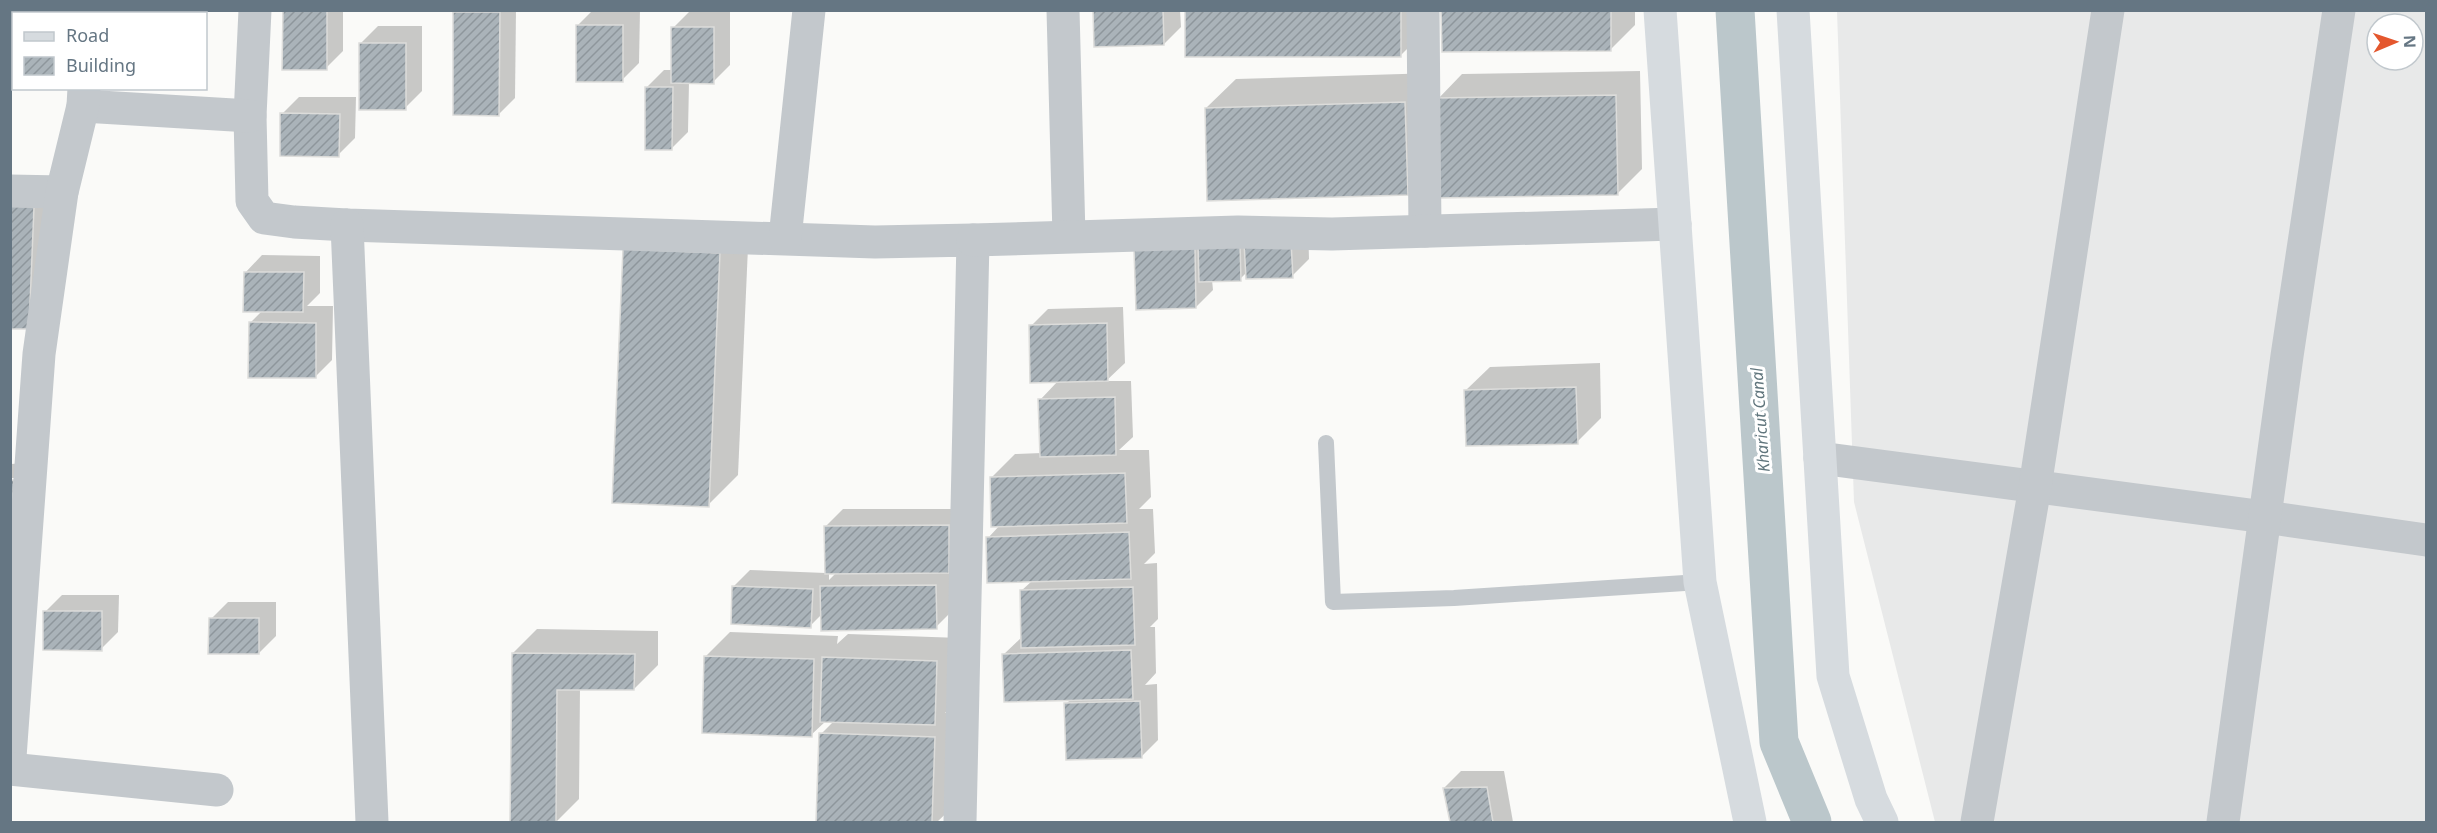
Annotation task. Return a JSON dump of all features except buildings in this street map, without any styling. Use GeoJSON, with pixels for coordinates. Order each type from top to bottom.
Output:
{"type":"FeatureCollection","features":[{"type":"Feature","properties":{"kind":"street"},"geometry":{"type":"LineString","coordinates":[[255,10],[250,116],[252,201],[264,218],[347,225],[875,242],[1238,232],[1332,234],[1675,224]]}},
{"type":"Feature","properties":{"kind":"street"},"geometry":{"type":"LineString","coordinates":[[784,238],[809,10]]}},
{"type":"Feature","properties":{"kind":"street"},"geometry":{"type":"LineString","coordinates":[[1063,10],[1069,236]]}},
{"type":"Feature","properties":{"kind":"street"},"geometry":{"type":"LineString","coordinates":[[1423,10],[1425,231]]}},
{"type":"Feature","properties":{"kind":"street"},"geometry":{"type":"LineString","coordinates":[[1659,10],[1700,582],[1750,822]]}},
{"type":"Feature","properties":{"kind":"street"},"geometry":{"type":"LineString","coordinates":[[1793,10],[1833,676],[1871,799],[1882,822]]}},
{"type":"Feature","properties":{"kind":"street"},"geometry":{"type":"LineString","coordinates":[[1977,822],[2035,487],[2108,10]]}},
{"type":"Feature","properties":{"kind":"street"},"geometry":{"type":"LineString","coordinates":[[2223,822],[2339,10]]}},
{"type":"Feature","properties":{"kind":"street"},"geometry":{"type":"LineString","coordinates":[[10,757],[25,354],[84,97],[250,116]]}},
{"type":"Feature","properties":{"kind":"street"},"geometry":{"type":"LineString","coordinates":[[10,191],[62,192]]}},
{"type":"Feature","properties":{"kind":"street"},"geometry":{"type":"LineString","coordinates":[[347,225],[372,822]]}},
{"type":"Feature","properties":{"kind":"street"},"geometry":{"type":"LineString","coordinates":[[960,822],[973,240]]}},
{"type":"Feature","properties":{"kind":"street"},"geometry":{"type":"LineString","coordinates":[[1820,458],[2427,540]]}},
{"type":"Feature","properties":{"kind":"street"},"geometry":{"type":"LineString","coordinates":[[10,769],[217,790]]}},
{"type":"Feature","properties":{"kind":"lane"},"geometry":{"type":"LineString","coordinates":[[1326,443],[1333,602],[1454,598],[1700,582]]}},
{"type":"Feature","properties":{"kind":"shaded area"},"geometry":{"type":"Polygon","coordinates":[[[1837,11],[2426,11],[2426,822],[1935,822],[1854,502],[1837,11]]]}},
{"type":"Feature","properties":{"kind":"waterway","name":"Kharicut Canal"},"geometry":{"type":"LineString","coordinates":[[1735,10],[1779,742],[1812,822]]}}]}
